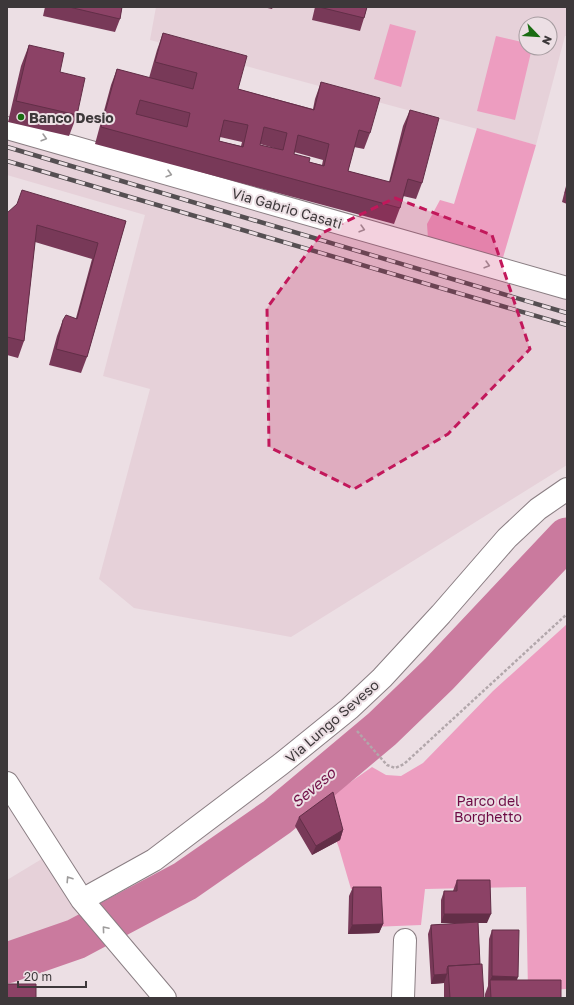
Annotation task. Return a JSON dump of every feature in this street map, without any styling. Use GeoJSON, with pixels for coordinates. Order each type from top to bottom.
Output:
{"type":"FeatureCollection","features":[{"type":"Feature","properties":{"kind":"street","name":"Via Gabrio Casati"},"geometry":{"type":"LineString","coordinates":[[7,128],[567,288]]}},
{"type":"Feature","properties":{"kind":"street","name":"Via Lungo Seveso"},"geometry":{"type":"LineString","coordinates":[[86,906],[154,860],[281,764],[349,709],[382,678],[441,614],[507,538],[538,509],[567,489]]}},
{"type":"Feature","properties":{"kind":"street"},"geometry":{"type":"LineString","coordinates":[[7,783],[86,906],[165,998]]}},
{"type":"Feature","properties":{"kind":"street"},"geometry":{"type":"LineString","coordinates":[[403,998],[405,940]]}},
{"type":"Feature","properties":{"kind":"path"},"geometry":{"type":"LineString","coordinates":[[353,727],[387,765],[395,768],[404,764],[567,614]]}},
{"type":"Feature","properties":{"kind":"highlighted area"},"geometry":{"type":"Polygon","coordinates":[[[395,198],[492,235],[530,349],[448,434],[354,489],[269,447],[267,308],[322,233],[395,198]]]}},
{"type":"Feature","properties":{"kind":"shaded area"},"geometry":{"type":"Polygon","coordinates":[[[156,7],[567,7],[567,36],[565,36],[536,145],[150,40],[156,7]]]}},
{"type":"Feature","properties":{"kind":"shaded area"},"geometry":{"type":"Polygon","coordinates":[[[7,135],[567,297],[567,465],[291,637],[134,608],[99,579],[150,389],[103,376],[145,215],[7,175],[7,135]]]}},
{"type":"Feature","properties":{"kind":"shaded area"},"geometry":{"type":"Polygon","coordinates":[[[45,857],[85,917],[60,930],[7,947],[7,880],[45,857]]]}},
{"type":"Feature","properties":{"kind":"green space"},"geometry":{"type":"Polygon","coordinates":[[[390,24],[416,31],[401,87],[374,79],[390,24]]]}},
{"type":"Feature","properties":{"kind":"green space"},"geometry":{"type":"Polygon","coordinates":[[[496,36],[518,41],[518,56],[530,56],[515,120],[477,111],[496,36]]]}},
{"type":"Feature","properties":{"kind":"green space"},"geometry":{"type":"Polygon","coordinates":[[[477,128],[536,145],[502,261],[428,239],[427,224],[440,200],[454,204],[477,128]]]}},
{"type":"Feature","properties":{"kind":"green space","name":"Parco del Borghetto"},"geometry":{"type":"Polygon","coordinates":[[[567,624],[567,989],[528,991],[526,887],[425,889],[421,925],[372,927],[370,892],[351,889],[339,848],[322,802],[372,767],[386,775],[401,776],[423,763],[493,691],[567,624]]]}},
{"type":"Feature","properties":{"kind":"building"},"geometry":{"type":"Polygon","coordinates":[[[69,7],[122,7],[120,19],[69,7]]]}},
{"type":"Feature","properties":{"kind":"building"},"geometry":{"type":"Polygon","coordinates":[[[319,7],[367,7],[364,18],[319,7]]]}},
{"type":"Feature","properties":{"kind":"building"},"geometry":{"type":"Polygon","coordinates":[[[163,33],[247,56],[238,89],[314,110],[321,82],[380,98],[370,133],[359,130],[348,171],[390,182],[410,110],[439,118],[422,183],[408,179],[400,208],[101,127],[117,69],[193,89],[197,73],[155,62],[163,33]],[[140,100],[136,114],[187,127],[190,113],[140,100]],[[224,120],[219,141],[243,147],[248,125],[224,120]],[[264,127],[260,145],[283,150],[287,133],[264,127]],[[298,135],[294,154],[310,158],[309,162],[324,166],[329,144],[298,135]]]}},
{"type":"Feature","properties":{"kind":"building"},"geometry":{"type":"Polygon","coordinates":[[[29,45],[64,53],[60,72],[85,78],[77,115],[16,101],[29,45]]]}},
{"type":"Feature","properties":{"kind":"building"},"geometry":{"type":"Polygon","coordinates":[[[22,190],[126,221],[87,357],[56,349],[63,320],[66,315],[77,319],[98,243],[37,225],[24,341],[7,337],[7,213],[17,204],[22,190]]]}},
{"type":"Feature","properties":{"kind":"building"},"geometry":{"type":"Polygon","coordinates":[[[333,792],[343,830],[316,846],[299,817],[333,792]]]}},
{"type":"Feature","properties":{"kind":"building"},"geometry":{"type":"Polygon","coordinates":[[[457,880],[490,880],[491,914],[444,914],[444,891],[457,891],[457,880]]]}},
{"type":"Feature","properties":{"kind":"building"},"geometry":{"type":"Polygon","coordinates":[[[353,887],[381,887],[383,924],[352,925],[353,887]]]}},
{"type":"Feature","properties":{"kind":"building"},"geometry":{"type":"Polygon","coordinates":[[[478,922],[480,964],[448,966],[447,974],[434,975],[431,925],[478,922]]]}},
{"type":"Feature","properties":{"kind":"building"},"geometry":{"type":"Polygon","coordinates":[[[492,930],[519,930],[518,977],[492,976],[492,930]]]}},
{"type":"Feature","properties":{"kind":"building"},"geometry":{"type":"Polygon","coordinates":[[[482,964],[484,998],[450,998],[448,966],[482,964]]]}},
{"type":"Feature","properties":{"kind":"building"},"geometry":{"type":"Polygon","coordinates":[[[490,980],[561,980],[561,998],[491,998],[490,980]]]}},
{"type":"Feature","properties":{"kind":"building"},"geometry":{"type":"Polygon","coordinates":[[[7,984],[36,984],[36,998],[7,998],[7,984]]]}},
{"type":"Feature","properties":{"kind":"waterway","name":"Seveso"},"geometry":{"type":"LineString","coordinates":[[7,963],[76,939],[185,881],[277,817],[382,729],[439,674],[567,538]]}},
{"type":"Feature","properties":{"kind":"railway"},"geometry":{"type":"LineString","coordinates":[[7,147],[567,313]]}},
{"type":"Feature","properties":{"kind":"railway"},"geometry":{"type":"LineString","coordinates":[[7,161],[567,325]]}},
{"type":"Feature","properties":{"kind":"place","name":"Banco Desio"},"geometry":{"type":"Point","coordinates":[21,117]}}]}
